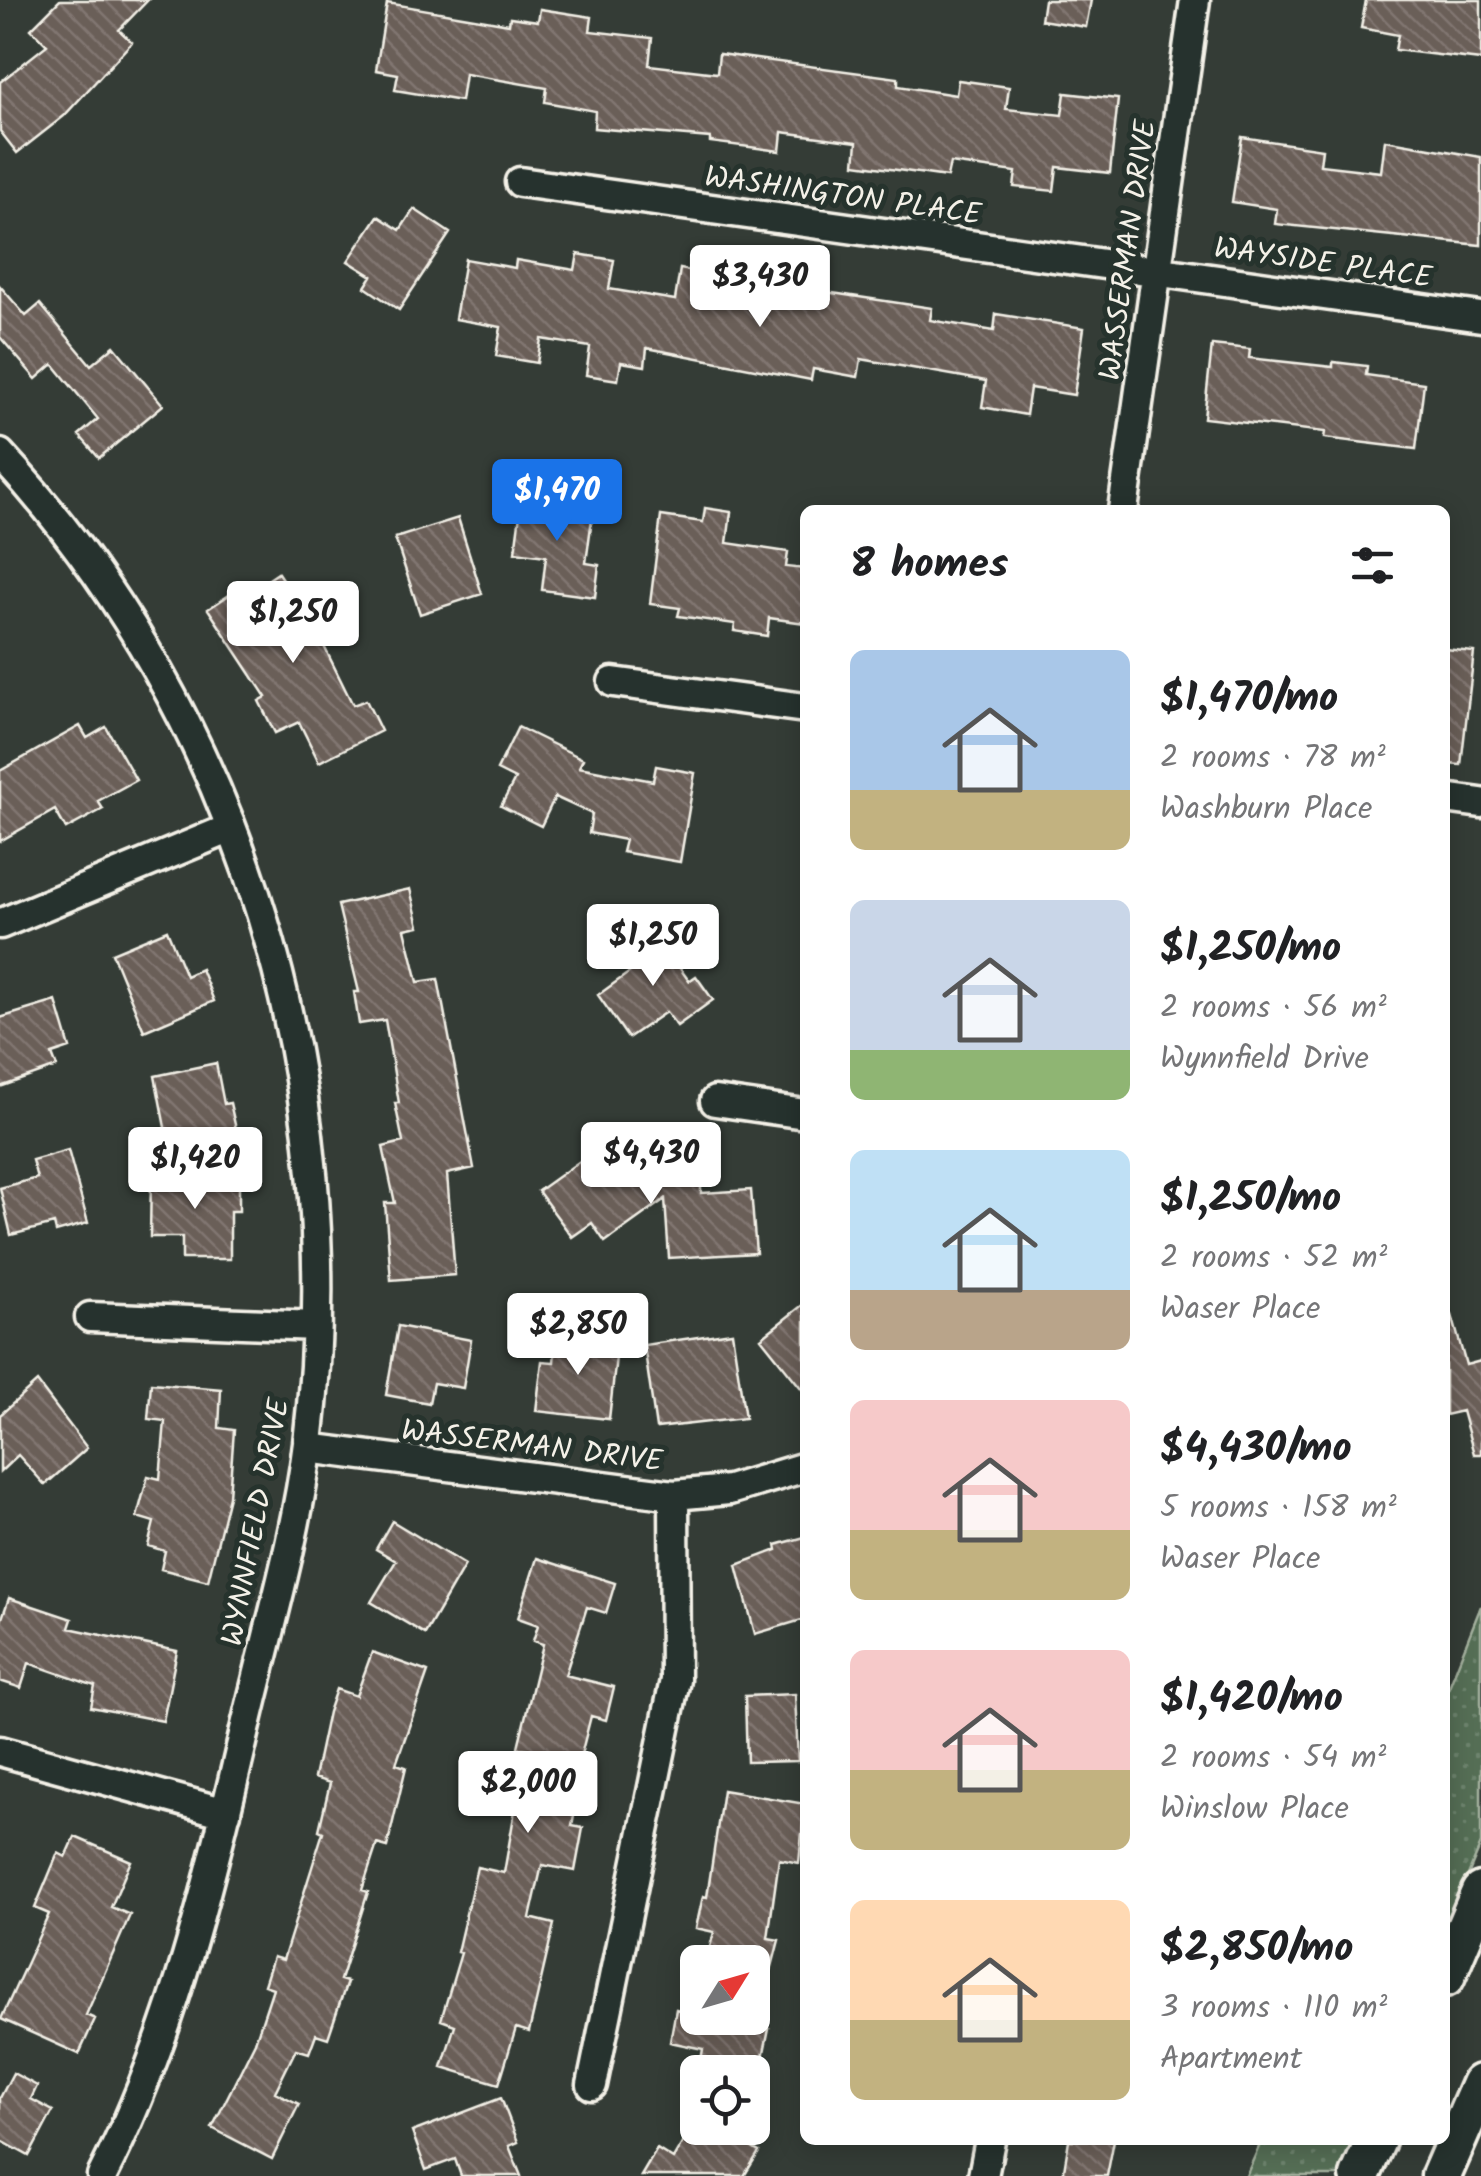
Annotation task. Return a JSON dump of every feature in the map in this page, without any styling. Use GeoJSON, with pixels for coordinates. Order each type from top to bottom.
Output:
{"type":"FeatureCollection","features":[{"type":"Feature","properties":{"kind":"main road"},"geometry":{"type":"LineString","coordinates":[[1450,1965],[1481,1892]]}},
{"type":"Feature","properties":{"kind":"main road"},"geometry":{"type":"LineString","coordinates":[[1441,2176],[1481,2084]]}},
{"type":"Feature","properties":{"kind":"main road"},"geometry":{"type":"LineString","coordinates":[[1360,2176],[1374,2145]]}},
{"type":"Feature","properties":{"kind":"street","name":"WASSERMAN DRIVE"},"geometry":{"type":"LineString","coordinates":[[1124,505],[1195,0]]}},
{"type":"Feature","properties":{"kind":"street","name":"WASHINGTON PLACE"},"geometry":{"type":"LineString","coordinates":[[520,182],[1157,272]]}},
{"type":"Feature","properties":{"kind":"street","name":"WAYSIDE PLACE"},"geometry":{"type":"LineString","coordinates":[[1157,272],[1481,317]]}},
{"type":"Feature","properties":{"kind":"street","name":"WYNNFIELD DRIVE"},"geometry":{"type":"LineString","coordinates":[[0,454],[76,546],[126,620],[173,701],[231,828],[277,966],[301,1076],[313,1168],[316,1326],[308,1448],[226,1814],[187,1962],[130,2121],[102,2176]]}},
{"type":"Feature","properties":{"kind":"street"},"geometry":{"type":"LineString","coordinates":[[613,682],[800,707]]}},
{"type":"Feature","properties":{"kind":"street"},"geometry":{"type":"LineString","coordinates":[[1450,799],[1481,803]]}},
{"type":"Feature","properties":{"kind":"street"},"geometry":{"type":"LineString","coordinates":[[0,924],[231,828]]}},
{"type":"Feature","properties":{"kind":"street"},"geometry":{"type":"LineString","coordinates":[[715,1102],[800,1113]]}},
{"type":"Feature","properties":{"kind":"street"},"geometry":{"type":"LineString","coordinates":[[90,1317],[316,1326]]}},
{"type":"Feature","properties":{"kind":"street","name":"WASSERMAN DRIVE"},"geometry":{"type":"LineString","coordinates":[[308,1448],[674,1495],[739,1488],[800,1469]]}},
{"type":"Feature","properties":{"kind":"street"},"geometry":{"type":"LineString","coordinates":[[592,2085],[676,1680],[674,1495]]}},
{"type":"Feature","properties":{"kind":"street"},"geometry":{"type":"LineString","coordinates":[[0,1751],[226,1814]]}},
{"type":"Feature","properties":{"kind":"street"},"geometry":{"type":"LineString","coordinates":[[983,2176],[989,2145]]}},
{"type":"Feature","properties":{"kind":"green space"},"geometry":{"type":"Polygon","coordinates":[[[1481,1606],[1481,1844],[1450,1918],[1450,1684],[1481,1606]]]}},
{"type":"Feature","properties":{"kind":"green space"},"geometry":{"type":"Polygon","coordinates":[[[1260,2145],[1356,2145],[1342,2176],[1246,2176],[1260,2145]]]}},
{"type":"Feature","properties":{"kind":"building"},"geometry":{"type":"Polygon","coordinates":[[[60,0],[148,0],[119,30],[132,42],[64,116],[17,153],[0,131],[0,82],[47,45],[31,29],[60,0]]]}},
{"type":"Feature","properties":{"kind":"building"},"geometry":{"type":"Polygon","coordinates":[[[1044,0],[1091,0],[1086,27],[1041,20],[1044,0]]]}},
{"type":"Feature","properties":{"kind":"building"},"geometry":{"type":"Polygon","coordinates":[[[1366,0],[1481,0],[1481,60],[1395,50],[1398,35],[1361,28],[1366,0]]]}},
{"type":"Feature","properties":{"kind":"building"},"geometry":{"type":"Polygon","coordinates":[[[387,3],[509,24],[510,17],[538,21],[540,9],[592,17],[590,31],[652,38],[649,65],[717,73],[719,54],[898,78],[898,86],[956,95],[958,80],[1009,87],[1006,109],[1062,115],[1065,93],[1118,99],[1110,173],[1057,167],[1054,191],[1014,187],[1016,172],[950,163],[947,177],[855,164],[857,142],[782,132],[780,151],[710,142],[710,138],[594,128],[595,111],[545,102],[547,88],[465,74],[461,101],[395,90],[398,74],[376,70],[387,3]]]}},
{"type":"Feature","properties":{"kind":"building"},"geometry":{"type":"Polygon","coordinates":[[[1242,137],[1322,149],[1320,165],[1381,172],[1385,140],[1481,157],[1481,245],[1275,224],[1277,209],[1232,202],[1242,137]]]}},
{"type":"Feature","properties":{"kind":"building"},"geometry":{"type":"Polygon","coordinates":[[[414,209],[450,233],[399,310],[365,287],[372,276],[348,261],[378,216],[400,230],[414,209]]]}},
{"type":"Feature","properties":{"kind":"building"},"geometry":{"type":"Polygon","coordinates":[[[578,254],[614,260],[609,289],[675,300],[680,269],[713,275],[710,295],[788,308],[792,287],[932,308],[930,320],[994,331],[996,314],[1084,328],[1074,395],[1030,388],[1026,415],[982,407],[986,381],[861,359],[858,377],[813,369],[811,380],[647,348],[645,366],[621,362],[618,380],[586,375],[590,347],[541,339],[537,363],[496,356],[501,327],[455,319],[465,259],[515,268],[516,260],[575,270],[578,254]]]}},
{"type":"Feature","properties":{"kind":"building"},"geometry":{"type":"Polygon","coordinates":[[[0,286],[26,316],[40,304],[91,365],[114,346],[163,405],[99,458],[79,435],[98,419],[53,364],[36,379],[0,337],[0,286]]]}},
{"type":"Feature","properties":{"kind":"building"},"geometry":{"type":"Polygon","coordinates":[[[1212,345],[1250,349],[1249,358],[1333,367],[1333,362],[1367,366],[1366,375],[1424,383],[1416,449],[1324,438],[1325,432],[1204,418],[1212,345]]]}},
{"type":"Feature","properties":{"kind":"building"},"geometry":{"type":"Polygon","coordinates":[[[523,491],[561,495],[559,514],[592,518],[586,563],[599,565],[595,597],[542,590],[546,556],[515,552],[523,491]]]}},
{"type":"Feature","properties":{"kind":"building"},"geometry":{"type":"Polygon","coordinates":[[[705,508],[731,512],[727,543],[788,552],[786,567],[800,568],[800,622],[769,618],[767,636],[734,631],[735,624],[678,616],[680,608],[650,604],[661,516],[703,522],[705,508]]]}},
{"type":"Feature","properties":{"kind":"building"},"geometry":{"type":"Polygon","coordinates":[[[458,518],[482,594],[420,614],[395,538],[458,518]]]}},
{"type":"Feature","properties":{"kind":"building"},"geometry":{"type":"Polygon","coordinates":[[[278,573],[304,612],[318,604],[331,626],[318,634],[353,705],[366,700],[381,731],[319,762],[299,722],[275,733],[259,701],[266,697],[208,609],[249,582],[254,589],[278,573]]]}},
{"type":"Feature","properties":{"kind":"building"},"geometry":{"type":"Polygon","coordinates":[[[1450,650],[1474,652],[1461,765],[1450,764],[1450,650]]]}},
{"type":"Feature","properties":{"kind":"building"},"geometry":{"type":"Polygon","coordinates":[[[80,726],[87,738],[106,727],[136,780],[98,801],[103,809],[66,829],[55,810],[0,841],[0,771],[80,726]]]}},
{"type":"Feature","properties":{"kind":"building"},"geometry":{"type":"Polygon","coordinates":[[[518,727],[583,759],[579,767],[653,781],[656,766],[695,773],[680,862],[622,852],[625,840],[589,833],[592,814],[555,797],[541,826],[501,806],[515,779],[497,770],[518,727]]]}},
{"type":"Feature","properties":{"kind":"building"},"geometry":{"type":"Polygon","coordinates":[[[410,889],[419,926],[405,929],[418,982],[438,979],[474,1168],[447,1174],[455,1275],[391,1280],[385,1203],[395,1203],[383,1147],[403,1142],[395,1103],[399,1103],[385,1020],[359,1024],[354,992],[359,992],[338,905],[410,889]]]}},
{"type":"Feature","properties":{"kind":"building"},"geometry":{"type":"Polygon","coordinates":[[[167,930],[186,976],[201,969],[214,1001],[144,1031],[112,953],[167,930]]]}},
{"type":"Feature","properties":{"kind":"building"},"geometry":{"type":"Polygon","coordinates":[[[654,932],[689,981],[696,976],[713,1000],[677,1026],[666,1012],[628,1038],[598,995],[634,969],[623,954],[654,932]]]}},
{"type":"Feature","properties":{"kind":"building"},"geometry":{"type":"Polygon","coordinates":[[[56,1001],[70,1048],[52,1054],[57,1067],[0,1087],[0,1018],[56,1001]]]}},
{"type":"Feature","properties":{"kind":"building"},"geometry":{"type":"Polygon","coordinates":[[[216,1063],[224,1104],[230,1103],[236,1129],[168,1143],[155,1076],[216,1063]]]}},
{"type":"Feature","properties":{"kind":"building"},"geometry":{"type":"Polygon","coordinates":[[[608,1141],[638,1184],[701,1180],[701,1193],[751,1190],[756,1253],[669,1258],[665,1199],[605,1242],[592,1223],[572,1237],[538,1191],[608,1141]]]}},
{"type":"Feature","properties":{"kind":"building"},"geometry":{"type":"Polygon","coordinates":[[[68,1150],[88,1223],[56,1232],[54,1224],[11,1235],[0,1188],[37,1178],[32,1160],[68,1150]]]}},
{"type":"Feature","properties":{"kind":"building"},"geometry":{"type":"Polygon","coordinates":[[[151,1175],[239,1175],[239,1211],[230,1211],[230,1259],[182,1259],[182,1237],[150,1237],[151,1175]]]}},
{"type":"Feature","properties":{"kind":"building"},"geometry":{"type":"Polygon","coordinates":[[[800,1307],[800,1387],[761,1338],[800,1307]]]}},
{"type":"Feature","properties":{"kind":"building"},"geometry":{"type":"Polygon","coordinates":[[[1450,1315],[1466,1365],[1481,1361],[1481,1454],[1474,1454],[1462,1411],[1450,1414],[1450,1315]]]}},
{"type":"Feature","properties":{"kind":"building"},"geometry":{"type":"Polygon","coordinates":[[[398,1326],[471,1340],[463,1388],[433,1383],[429,1403],[386,1395],[398,1326]]]}},
{"type":"Feature","properties":{"kind":"building"},"geometry":{"type":"Polygon","coordinates":[[[732,1332],[745,1418],[656,1428],[644,1345],[732,1332]]]}},
{"type":"Feature","properties":{"kind":"building"},"geometry":{"type":"Polygon","coordinates":[[[557,1333],[602,1338],[601,1351],[617,1348],[609,1419],[536,1411],[542,1361],[554,1362],[557,1333]]]}},
{"type":"Feature","properties":{"kind":"building"},"geometry":{"type":"Polygon","coordinates":[[[37,1382],[87,1448],[45,1485],[18,1455],[0,1472],[0,1415],[37,1382]]]}},
{"type":"Feature","properties":{"kind":"building"},"geometry":{"type":"Polygon","coordinates":[[[151,1383],[221,1389],[219,1428],[234,1430],[229,1496],[208,1581],[161,1569],[165,1551],[148,1546],[154,1522],[137,1517],[148,1476],[160,1479],[165,1421],[148,1419],[151,1383]]]}},
{"type":"Feature","properties":{"kind":"building"},"geometry":{"type":"Polygon","coordinates":[[[392,1521],[465,1565],[425,1634],[371,1602],[396,1561],[376,1549],[392,1521]]]}},
{"type":"Feature","properties":{"kind":"building"},"geometry":{"type":"Polygon","coordinates":[[[800,1538],[800,1620],[755,1634],[737,1565],[777,1550],[776,1545],[800,1538]]]}},
{"type":"Feature","properties":{"kind":"building"},"geometry":{"type":"Polygon","coordinates":[[[537,1558],[615,1583],[606,1613],[587,1607],[565,1675],[614,1687],[606,1720],[591,1716],[573,1786],[580,1787],[572,1826],[583,1828],[575,1871],[542,1865],[530,1918],[554,1924],[529,2032],[516,2028],[499,2084],[442,2067],[455,2025],[441,2020],[461,1953],[457,1952],[477,1867],[504,1873],[517,1799],[531,1801],[539,1752],[518,1747],[543,1644],[533,1641],[538,1625],[518,1618],[537,1558]]]}},
{"type":"Feature","properties":{"kind":"building"},"geometry":{"type":"Polygon","coordinates":[[[9,1598],[72,1619],[69,1628],[177,1651],[163,1721],[91,1707],[95,1686],[29,1663],[21,1688],[0,1681],[0,1624],[9,1598]]]}},
{"type":"Feature","properties":{"kind":"building"},"geometry":{"type":"Polygon","coordinates":[[[372,1652],[428,1672],[396,1764],[406,1767],[387,1847],[377,1844],[362,1890],[368,1892],[340,1980],[347,1982],[328,2038],[316,2034],[309,2053],[296,2049],[275,2092],[299,2104],[272,2159],[212,2128],[255,2042],[273,1988],[264,1985],[273,1957],[283,1960],[323,1832],[319,1830],[330,1783],[314,1778],[328,1712],[336,1689],[356,1696],[372,1652]]]}},
{"type":"Feature","properties":{"kind":"building"},"geometry":{"type":"Polygon","coordinates":[[[795,1694],[798,1761],[747,1762],[745,1696],[795,1694]]]}},
{"type":"Feature","properties":{"kind":"building"},"geometry":{"type":"Polygon","coordinates":[[[723,1790],[800,1803],[799,1863],[779,1859],[768,1938],[779,1940],[770,1974],[770,1945],[711,1945],[714,1932],[696,1928],[703,1896],[707,1897],[723,1790]]]}},
{"type":"Feature","properties":{"kind":"building"},"geometry":{"type":"Polygon","coordinates":[[[75,1837],[131,1861],[111,1907],[130,1915],[86,2015],[95,2019],[79,2054],[1,2019],[49,1914],[35,1908],[58,1853],[66,1857],[75,1837]]]}},
{"type":"Feature","properties":{"kind":"building"},"geometry":{"type":"Polygon","coordinates":[[[676,2009],[680,2010],[680,2035],[768,2035],[763,2055],[702,2055],[703,2049],[670,2042],[676,2009]]]}},
{"type":"Feature","properties":{"kind":"building"},"geometry":{"type":"Polygon","coordinates":[[[13,2073],[37,2086],[31,2099],[53,2111],[29,2156],[0,2140],[0,2098],[13,2073]]]}},
{"type":"Feature","properties":{"kind":"building"},"geometry":{"type":"Polygon","coordinates":[[[501,2098],[518,2142],[509,2146],[521,2176],[461,2176],[455,2159],[426,2170],[412,2132],[501,2098]]]}},
{"type":"Feature","properties":{"kind":"building"},"geometry":{"type":"Polygon","coordinates":[[[681,2145],[747,2145],[759,2152],[744,2176],[641,2176],[657,2149],[673,2159],[681,2145]]]}},
{"type":"Feature","properties":{"kind":"building"},"geometry":{"type":"Polygon","coordinates":[[[1068,2145],[1113,2145],[1107,2176],[1063,2176],[1068,2145]]]}}]}
